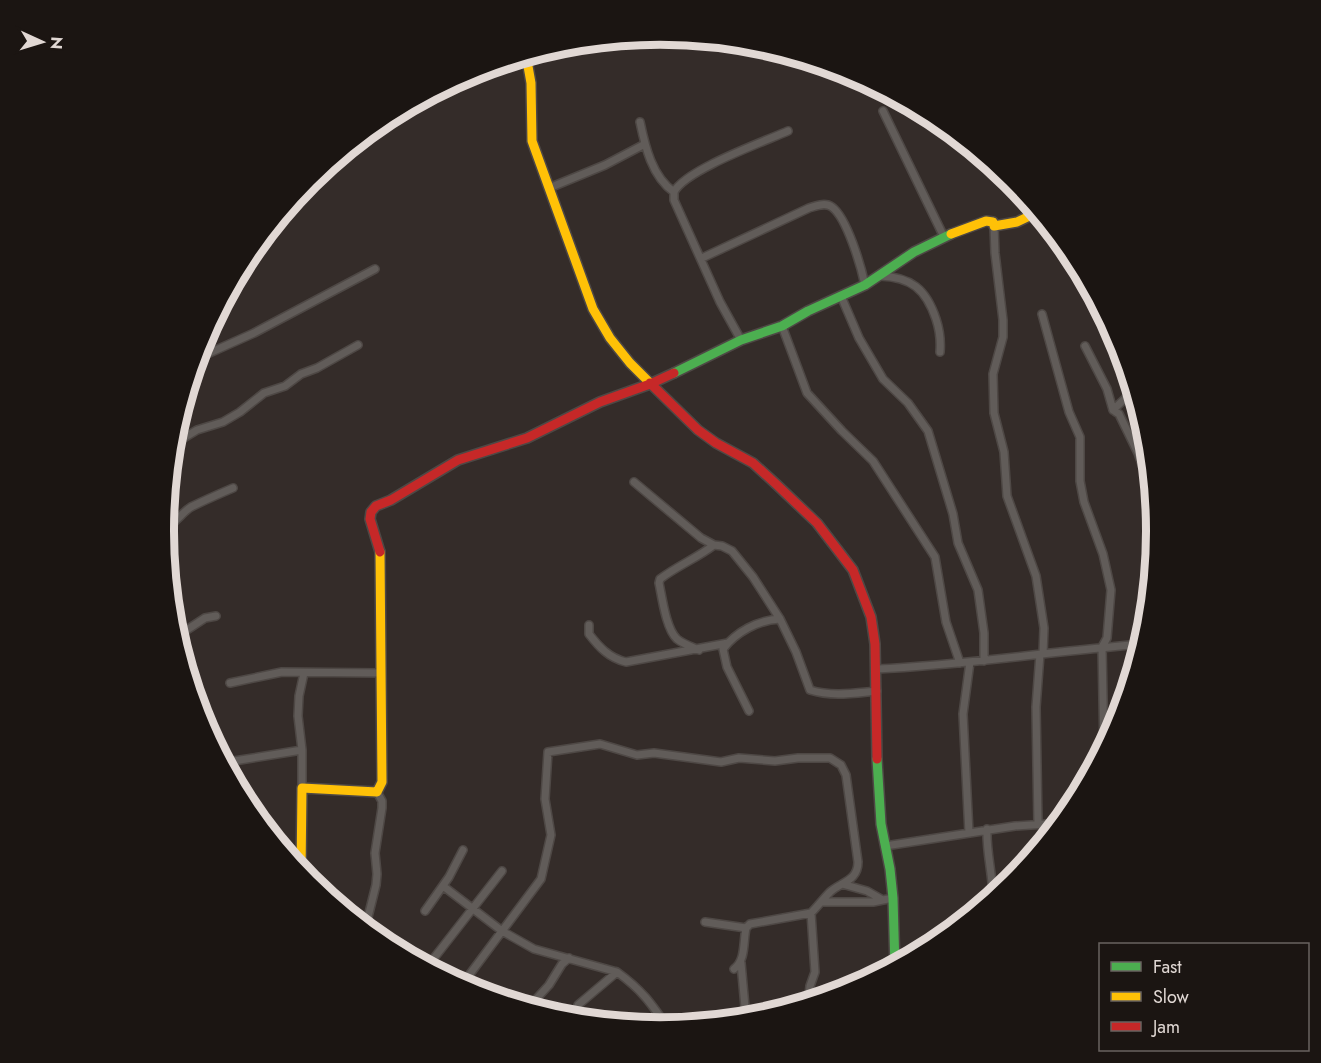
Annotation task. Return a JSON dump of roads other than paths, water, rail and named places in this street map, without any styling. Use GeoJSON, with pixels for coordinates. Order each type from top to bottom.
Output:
{"type":"FeatureCollection","features":[{"type":"Feature","properties":{"kind":"street"},"geometry":{"type":"LineString","coordinates":[[528,64],[531,83],[532,141],[593,309],[601,325],[630,363],[698,430],[716,443],[753,463],[817,523],[853,570],[864,596],[871,617],[877,669],[878,790],[893,898],[895,958]]}},
{"type":"Feature","properties":{"kind":"street"},"geometry":{"type":"LineString","coordinates":[[883,111],[944,237]]}},
{"type":"Feature","properties":{"kind":"street"},"geometry":{"type":"LineString","coordinates":[[640,122],[654,167],[666,185],[674,192]]}},
{"type":"Feature","properties":{"kind":"street"},"geometry":{"type":"LineString","coordinates":[[741,340],[720,302],[674,200],[674,192],[680,182],[693,175],[788,131]]}},
{"type":"Feature","properties":{"kind":"street"},"geometry":{"type":"LineString","coordinates":[[549,188],[605,165],[645,144]]}},
{"type":"Feature","properties":{"kind":"street"},"geometry":{"type":"LineString","coordinates":[[702,258],[809,208],[826,204],[838,214],[850,238],[861,266],[865,285]]}},
{"type":"Feature","properties":{"kind":"street"},"geometry":{"type":"LineString","coordinates":[[994,226],[1014,224],[1031,217]]}},
{"type":"Feature","properties":{"kind":"street"},"geometry":{"type":"LineString","coordinates":[[377,792],[381,786],[382,775],[380,549],[374,537],[370,519],[371,512],[376,506],[391,500],[458,460],[527,438],[600,402],[650,384],[741,340],[782,326],[865,285],[903,259],[944,237],[986,221],[993,222],[994,226],[1003,320],[1003,337],[993,374],[994,413],[1004,452],[1007,496],[1036,576],[1044,628],[1036,707],[1038,824]]}},
{"type":"Feature","properties":{"kind":"street"},"geometry":{"type":"LineString","coordinates":[[208,354],[254,333],[375,269]]}},
{"type":"Feature","properties":{"kind":"street"},"geometry":{"type":"LineString","coordinates":[[880,276],[895,277],[920,289],[928,300],[938,326],[942,339],[940,352]]}},
{"type":"Feature","properties":{"kind":"street"},"geometry":{"type":"LineString","coordinates":[[841,296],[859,338],[883,379],[908,403],[928,431],[953,514],[958,543],[978,590],[983,624],[984,661]]}},
{"type":"Feature","properties":{"kind":"street"},"geometry":{"type":"LineString","coordinates":[[1042,314],[1070,412],[1080,437],[1080,481],[1084,502],[1103,554],[1111,590],[1107,638],[1102,647],[1104,732]]}},
{"type":"Feature","properties":{"kind":"street"},"geometry":{"type":"LineString","coordinates":[[782,326],[807,393],[873,461],[935,556],[946,622],[960,663]]}},
{"type":"Feature","properties":{"kind":"street"},"geometry":{"type":"LineString","coordinates":[[183,439],[197,430],[223,422],[264,393],[285,386],[301,374],[358,345]]}},
{"type":"Feature","properties":{"kind":"street"},"geometry":{"type":"LineString","coordinates":[[1085,346],[1107,389],[1113,410],[1119,414],[1143,467]]}},
{"type":"Feature","properties":{"kind":"street"},"geometry":{"type":"LineString","coordinates":[[1113,410],[1127,396]]}},
{"type":"Feature","properties":{"kind":"street"},"geometry":{"type":"LineString","coordinates":[[634,482],[701,538],[732,551],[753,577],[780,620],[796,652],[810,690],[845,694],[877,691]]}},
{"type":"Feature","properties":{"kind":"street"},"geometry":{"type":"LineString","coordinates":[[174,523],[181,514],[191,508],[232,488]]}},
{"type":"Feature","properties":{"kind":"street"},"geometry":{"type":"LineString","coordinates":[[699,650],[679,641],[674,636],[670,629],[659,583],[668,572],[696,558],[714,545]]}},
{"type":"Feature","properties":{"kind":"street"},"geometry":{"type":"LineString","coordinates":[[184,631],[205,618],[216,616]]}},
{"type":"Feature","properties":{"kind":"street"},"geometry":{"type":"LineString","coordinates":[[749,711],[723,656],[723,650],[763,620],[780,620]]}},
{"type":"Feature","properties":{"kind":"street"},"geometry":{"type":"LineString","coordinates":[[589,626],[589,633],[605,652],[618,661],[626,662],[728,644]]}},
{"type":"Feature","properties":{"kind":"street"},"geometry":{"type":"LineString","coordinates":[[877,669],[936,666],[1133,645]]}},
{"type":"Feature","properties":{"kind":"street"},"geometry":{"type":"LineString","coordinates":[[969,833],[963,714],[970,662]]}},
{"type":"Feature","properties":{"kind":"street"},"geometry":{"type":"LineString","coordinates":[[301,859],[302,750],[299,696],[304,673]]}},
{"type":"Feature","properties":{"kind":"street"},"geometry":{"type":"LineString","coordinates":[[230,683],[264,675],[381,673]]}},
{"type":"Feature","properties":{"kind":"street"},"geometry":{"type":"LineString","coordinates":[[467,978],[541,879],[551,836],[545,800],[546,755],[552,750],[600,744],[637,755],[654,753],[721,762],[739,758],[775,761],[798,758],[837,760],[846,775],[858,868],[854,877],[830,892],[823,902]]}},
{"type":"Feature","properties":{"kind":"street"},"geometry":{"type":"LineString","coordinates":[[234,761],[302,750]]}},
{"type":"Feature","properties":{"kind":"street"},"geometry":{"type":"LineString","coordinates":[[302,788],[377,792]]}},
{"type":"Feature","properties":{"kind":"street"},"geometry":{"type":"LineString","coordinates":[[367,919],[377,874],[375,854],[382,808],[377,792]]}},
{"type":"Feature","properties":{"kind":"street"},"geometry":{"type":"LineString","coordinates":[[885,846],[987,829],[1049,824]]}},
{"type":"Feature","properties":{"kind":"street"},"geometry":{"type":"LineString","coordinates":[[987,829],[993,887]]}},
{"type":"Feature","properties":{"kind":"street"},"geometry":{"type":"LineString","coordinates":[[425,910],[443,886],[464,850]]}},
{"type":"Feature","properties":{"kind":"street"},"geometry":{"type":"LineString","coordinates":[[432,961],[502,871]]}},
{"type":"Feature","properties":{"kind":"street"},"geometry":{"type":"LineString","coordinates":[[842,884],[867,891],[881,899]]}},
{"type":"Feature","properties":{"kind":"street"},"geometry":{"type":"LineString","coordinates":[[443,886],[502,931],[540,951],[617,972],[648,998],[661,1018]]}},
{"type":"Feature","properties":{"kind":"street"},"geometry":{"type":"LineString","coordinates":[[705,922],[746,928],[757,923],[810,913],[823,902],[873,902],[893,898]]}},
{"type":"Feature","properties":{"kind":"street"},"geometry":{"type":"LineString","coordinates":[[809,994],[815,972],[810,913]]}},
{"type":"Feature","properties":{"kind":"street"},"geometry":{"type":"LineString","coordinates":[[734,969],[740,965],[746,928]]}},
{"type":"Feature","properties":{"kind":"street"},"geometry":{"type":"LineString","coordinates":[[535,1001],[569,958]]}},
{"type":"Feature","properties":{"kind":"street"},"geometry":{"type":"LineString","coordinates":[[741,961],[745,1011]]}},
{"type":"Feature","properties":{"kind":"street"},"geometry":{"type":"LineString","coordinates":[[577,1011],[578,1005],[617,972]]}}]}
